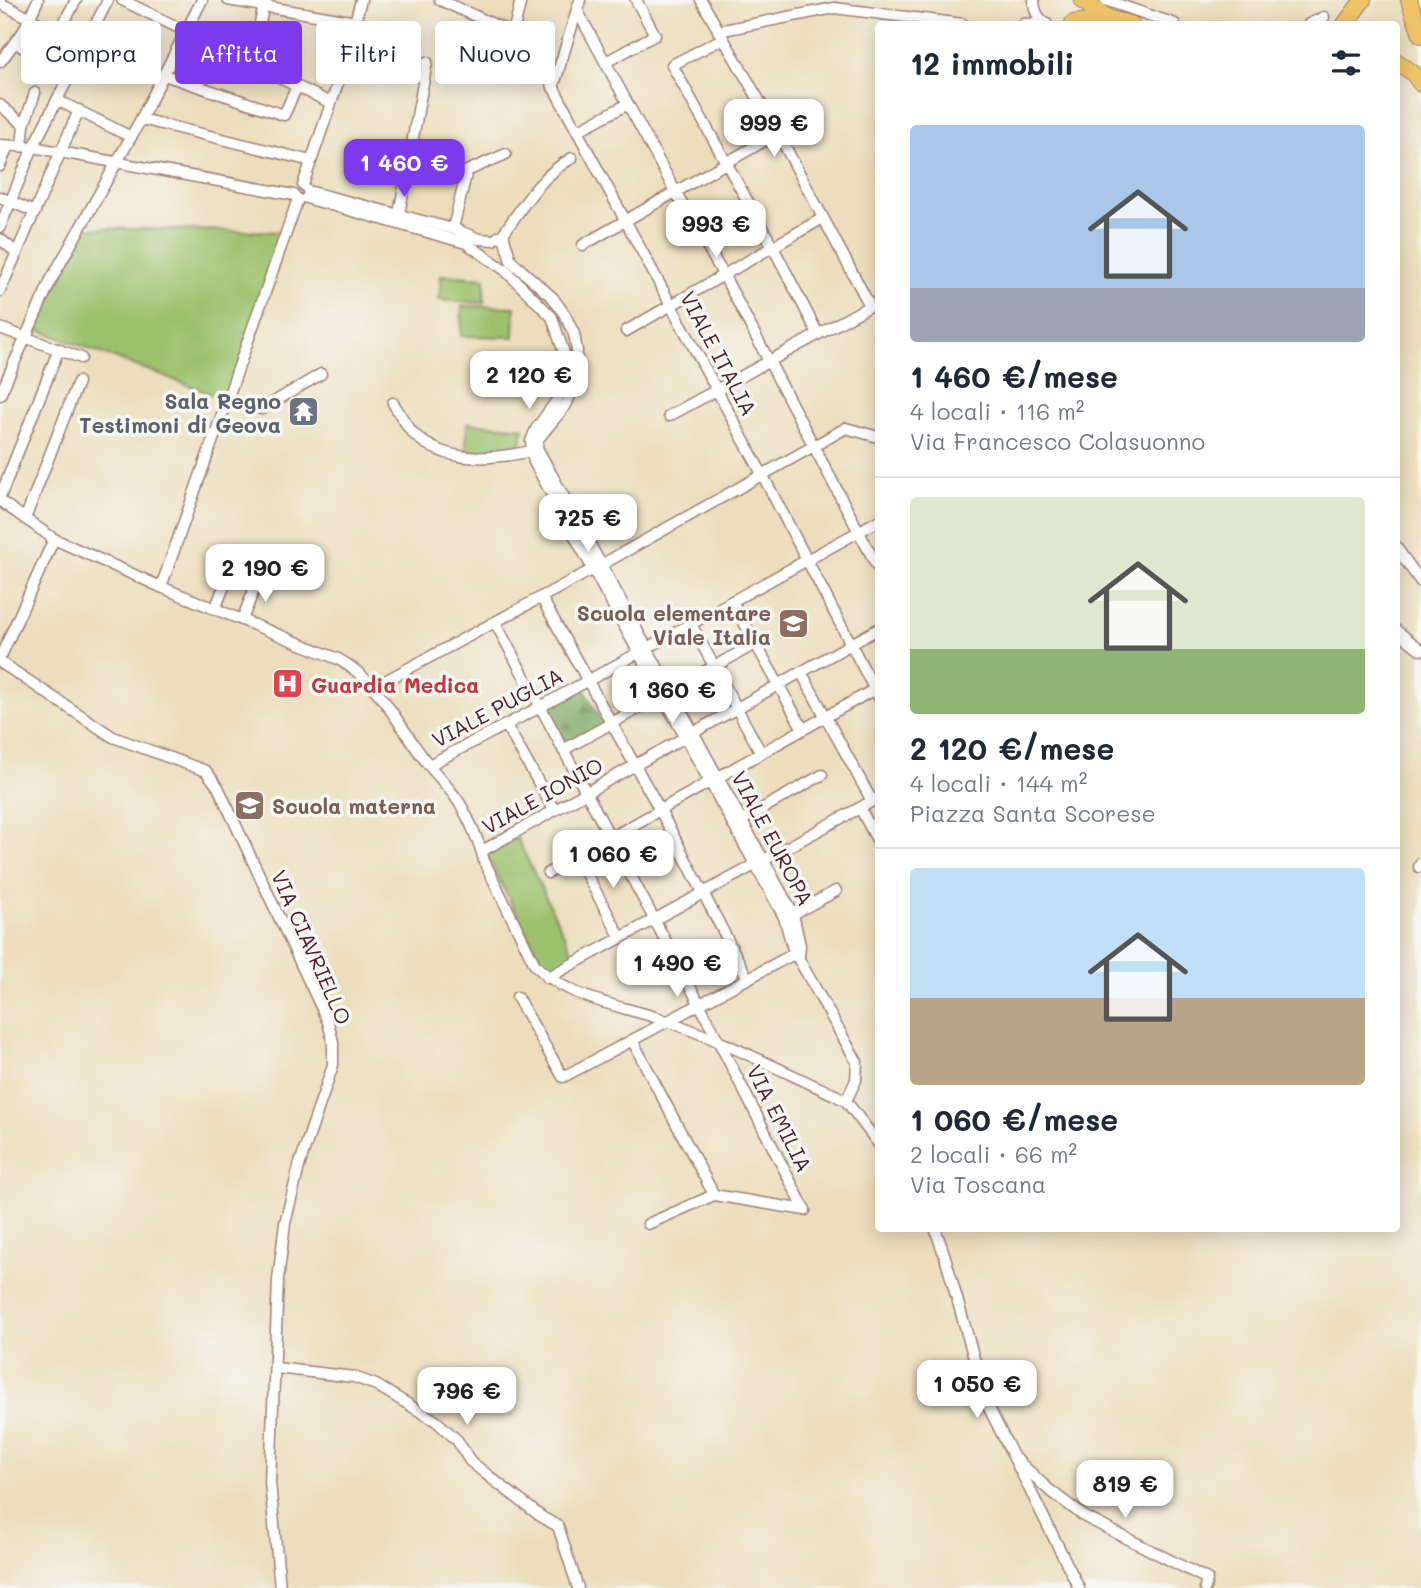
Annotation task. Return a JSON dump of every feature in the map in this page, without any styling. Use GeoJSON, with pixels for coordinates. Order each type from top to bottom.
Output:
{"type":"FeatureCollection","features":[{"type":"Feature","properties":{"kind":"highway"},"geometry":{"type":"LineString","coordinates":[[1347,21],[1363,0]]}},
{"type":"Feature","properties":{"kind":"highway"},"geometry":{"type":"LineString","coordinates":[[1409,0],[1421,36]]}},
{"type":"Feature","properties":{"kind":"highway"},"geometry":{"type":"LineString","coordinates":[[1082,1],[1110,19],[1118,21]]}},
{"type":"Feature","properties":{"kind":"highway"},"geometry":{"type":"LineString","coordinates":[[1094,21],[1110,19]]}},
{"type":"Feature","properties":{"kind":"highway"},"geometry":{"type":"LineString","coordinates":[[1400,64],[1413,73],[1421,84]]}},
{"type":"Feature","properties":{"kind":"street"},"geometry":{"type":"LineString","coordinates":[[0,62],[16,43],[38,0]]}},
{"type":"Feature","properties":{"kind":"street"},"geometry":{"type":"LineString","coordinates":[[65,21],[76,0]]}},
{"type":"Feature","properties":{"kind":"street"},"geometry":{"type":"LineString","coordinates":[[98,21],[108,0]]}},
{"type":"Feature","properties":{"kind":"street"},"geometry":{"type":"LineString","coordinates":[[122,0],[175,27]]}},
{"type":"Feature","properties":{"kind":"street"},"geometry":{"type":"LineString","coordinates":[[192,21],[202,0]]}},
{"type":"Feature","properties":{"kind":"street"},"geometry":{"type":"LineString","coordinates":[[229,0],[264,3],[351,21]]}},
{"type":"Feature","properties":{"kind":"street"},"geometry":{"type":"LineString","coordinates":[[356,21],[361,0]]}},
{"type":"Feature","properties":{"kind":"street"},"geometry":{"type":"LineString","coordinates":[[516,21],[521,0]]}},
{"type":"Feature","properties":{"kind":"street"},"geometry":{"type":"LineString","coordinates":[[606,62],[655,35],[636,0]]}},
{"type":"Feature","properties":{"kind":"street"},"geometry":{"type":"LineString","coordinates":[[668,416],[870,306],[778,133],[701,0]]}},
{"type":"Feature","properties":{"kind":"street"},"geometry":{"type":"LineString","coordinates":[[1105,0],[1166,21]]}},
{"type":"Feature","properties":{"kind":"street","name":"VIALE ITALIA"},"geometry":{"type":"LineString","coordinates":[[443,1],[487,21]]}},
{"type":"Feature","properties":{"kind":"street"},"geometry":{"type":"LineString","coordinates":[[1073,21],[1081,11],[1082,1]]}},
{"type":"Feature","properties":{"kind":"street"},"geometry":{"type":"LineString","coordinates":[[0,3],[15,5],[34,21]]}},
{"type":"Feature","properties":{"kind":"street"},"geometry":{"type":"LineString","coordinates":[[260,21],[264,3]]}},
{"type":"Feature","properties":{"kind":"street"},"geometry":{"type":"LineString","coordinates":[[579,5],[628,104],[723,274],[875,562]]}},
{"type":"Feature","properties":{"kind":"street"},"geometry":{"type":"LineString","coordinates":[[553,88],[579,5]]}},
{"type":"Feature","properties":{"kind":"street"},"geometry":{"type":"LineString","coordinates":[[1025,21],[1035,5],[1044,21]]}},
{"type":"Feature","properties":{"kind":"street"},"geometry":{"type":"LineString","coordinates":[[818,334],[773,247],[671,65],[720,35],[834,8],[939,21]]}},
{"type":"Feature","properties":{"kind":"street"},"geometry":{"type":"LineString","coordinates":[[1316,21],[1324,18]]}},
{"type":"Feature","properties":{"kind":"street"},"geometry":{"type":"LineString","coordinates":[[16,43],[21,46]]}},
{"type":"Feature","properties":{"kind":"street"},"geometry":{"type":"LineString","coordinates":[[0,395],[51,280],[175,55]]}},
{"type":"Feature","properties":{"kind":"street"},"geometry":{"type":"LineString","coordinates":[[399,214],[427,62]]}},
{"type":"Feature","properties":{"kind":"street"},"geometry":{"type":"LineString","coordinates":[[164,75],[284,115],[297,86]]}},
{"type":"Feature","properties":{"kind":"street"},"geometry":{"type":"LineString","coordinates":[[0,227],[5,199],[27,147],[66,84]]}},
{"type":"Feature","properties":{"kind":"street"},"geometry":{"type":"LineString","coordinates":[[293,84],[331,103]]}},
{"type":"Feature","properties":{"kind":"street"},"geometry":{"type":"LineString","coordinates":[[161,587],[302,194],[337,84]]}},
{"type":"Feature","properties":{"kind":"street","name":"VIALE ITALIA"},"geometry":{"type":"LineString","coordinates":[[551,84],[875,689]]}},
{"type":"Feature","properties":{"kind":"street"},"geometry":{"type":"LineString","coordinates":[[27,147],[24,125],[35,93]]}},
{"type":"Feature","properties":{"kind":"street"},"geometry":{"type":"LineString","coordinates":[[58,100],[131,136]]}},
{"type":"Feature","properties":{"kind":"street"},"geometry":{"type":"LineString","coordinates":[[572,158],[580,136],[628,104]]}},
{"type":"Feature","properties":{"kind":"street"},"geometry":{"type":"LineString","coordinates":[[0,105],[24,125]]}},
{"type":"Feature","properties":{"kind":"street"},"geometry":{"type":"LineString","coordinates":[[0,291],[79,110]]}},
{"type":"Feature","properties":{"kind":"street"},"geometry":{"type":"LineString","coordinates":[[141,119],[311,161]]}},
{"type":"Feature","properties":{"kind":"street"},"geometry":{"type":"LineString","coordinates":[[583,245],[778,133]]}},
{"type":"Feature","properties":{"kind":"street"},"geometry":{"type":"LineString","coordinates":[[0,166],[4,146],[27,147],[302,194],[399,214],[453,228],[470,237],[498,237]]}},
{"type":"Feature","properties":{"kind":"street"},"geometry":{"type":"LineString","coordinates":[[411,149],[442,163]]}},
{"type":"Feature","properties":{"kind":"street"},"geometry":{"type":"LineString","coordinates":[[453,228],[467,171],[506,154]]}},
{"type":"Feature","properties":{"kind":"street"},"geometry":{"type":"LineString","coordinates":[[484,256],[542,179],[555,167],[572,158],[591,159]]}},
{"type":"Feature","properties":{"kind":"street"},"geometry":{"type":"LineString","coordinates":[[302,194],[466,243],[530,292],[552,317],[564,353],[562,386],[557,400],[536,429],[531,441],[534,449]]}},
{"type":"Feature","properties":{"kind":"street"},"geometry":{"type":"LineString","coordinates":[[5,199],[34,212]]}},
{"type":"Feature","properties":{"kind":"street"},"geometry":{"type":"LineString","coordinates":[[625,331],[823,218]]}},
{"type":"Feature","properties":{"kind":"street"},"geometry":{"type":"LineString","coordinates":[[498,237],[517,268],[552,298],[565,315],[574,334],[577,351],[574,386],[566,405],[538,439],[534,449]]}},
{"type":"Feature","properties":{"kind":"street"},"geometry":{"type":"LineString","coordinates":[[0,239],[17,253]]}},
{"type":"Feature","properties":{"kind":"street"},"geometry":{"type":"LineString","coordinates":[[498,266],[508,252]]}},
{"type":"Feature","properties":{"kind":"street"},"geometry":{"type":"LineString","coordinates":[[0,328],[81,358]]}},
{"type":"Feature","properties":{"kind":"street"},"geometry":{"type":"LineString","coordinates":[[59,349],[0,499],[54,539],[355,668],[374,687],[429,765],[461,804],[482,850],[484,862],[535,965],[547,978],[584,996],[667,1021],[846,1101],[875,1139]]}},
{"type":"Feature","properties":{"kind":"street"},"geometry":{"type":"LineString","coordinates":[[228,400],[262,409],[321,373]]}},
{"type":"Feature","properties":{"kind":"street"},"geometry":{"type":"LineString","coordinates":[[25,519],[78,382]]}},
{"type":"Feature","properties":{"kind":"street"},"geometry":{"type":"LineString","coordinates":[[393,403],[417,437],[436,449],[478,459],[534,449]]}},
{"type":"Feature","properties":{"kind":"street"},"geometry":{"type":"LineString","coordinates":[[374,687],[846,428],[875,436]]}},
{"type":"Feature","properties":{"kind":"street","name":"VIALE EUROPA"},"geometry":{"type":"LineString","coordinates":[[534,449],[760,864],[793,914],[800,945],[799,956]]}},
{"type":"Feature","properties":{"kind":"street","name":"VIALE PUGLIA"},"geometry":{"type":"LineString","coordinates":[[429,765],[875,523]]}},
{"type":"Feature","properties":{"kind":"street"},"geometry":{"type":"LineString","coordinates":[[0,660],[4,639],[54,539]]}},
{"type":"Feature","properties":{"kind":"street"},"geometry":{"type":"LineString","coordinates":[[1400,553],[1421,582]]}},
{"type":"Feature","properties":{"kind":"street"},"geometry":{"type":"LineString","coordinates":[[215,609],[233,562]]}},
{"type":"Feature","properties":{"kind":"street"},"geometry":{"type":"LineString","coordinates":[[242,620],[259,577]]}},
{"type":"Feature","properties":{"kind":"street"},"geometry":{"type":"LineString","coordinates":[[541,597],[660,810],[748,979]]}},
{"type":"Feature","properties":{"kind":"street"},"geometry":{"type":"LineString","coordinates":[[732,601],[803,729]]}},
{"type":"Feature","properties":{"kind":"street","name":"VIA EMILIA"},"geometry":{"type":"LineString","coordinates":[[495,622],[720,1043],[804,1210],[714,1195]]}},
{"type":"Feature","properties":{"kind":"street"},"geometry":{"type":"LineString","coordinates":[[691,624],[761,753]]}},
{"type":"Feature","properties":{"kind":"street","name":"VIALE IONIO"},"geometry":{"type":"LineString","coordinates":[[482,850],[875,631]]}},
{"type":"Feature","properties":{"kind":"street"},"geometry":{"type":"LineString","coordinates":[[1400,633],[1421,650]]}},
{"type":"Feature","properties":{"kind":"street"},"geometry":{"type":"LineString","coordinates":[[564,750],[755,644]]}},
{"type":"Feature","properties":{"kind":"street","name":"VIA CIAVRIELLO"},"geometry":{"type":"LineString","coordinates":[[0,660],[113,737],[206,771],[218,788],[328,1022],[333,1042],[333,1065],[300,1163],[285,1223],[278,1280],[270,1482],[280,1588]]}},
{"type":"Feature","properties":{"kind":"street"},"geometry":{"type":"LineString","coordinates":[[547,978],[875,800],[801,672]]}},
{"type":"Feature","properties":{"kind":"street"},"geometry":{"type":"LineString","coordinates":[[548,873],[803,729],[875,694]]}},
{"type":"Feature","properties":{"kind":"street"},"geometry":{"type":"LineString","coordinates":[[506,725],[554,810]]}},
{"type":"Feature","properties":{"kind":"street"},"geometry":{"type":"LineString","coordinates":[[742,820],[822,775]]}},
{"type":"Feature","properties":{"kind":"street","name":"VIALE EUROPA"},"geometry":{"type":"LineString","coordinates":[[714,780],[742,820],[784,917],[793,949],[857,1062],[856,1080],[846,1101]]}},
{"type":"Feature","properties":{"kind":"street"},"geometry":{"type":"LineString","coordinates":[[860,808],[875,836]]}},
{"type":"Feature","properties":{"kind":"street"},"geometry":{"type":"LineString","coordinates":[[577,857],[621,938]]}},
{"type":"Feature","properties":{"kind":"street"},"geometry":{"type":"LineString","coordinates":[[793,914],[836,891]]}},
{"type":"Feature","properties":{"kind":"street"},"geometry":{"type":"LineString","coordinates":[[517,997],[563,1077],[790,956],[799,956]]}},
{"type":"Feature","properties":{"kind":"street"},"geometry":{"type":"LineString","coordinates":[[632,1040],[714,1195],[648,1224]]}},
{"type":"Feature","properties":{"kind":"street"},"geometry":{"type":"LineString","coordinates":[[936,1232],[987,1404],[1079,1588]]}},
{"type":"Feature","properties":{"kind":"street"},"geometry":{"type":"LineString","coordinates":[[276,1368],[354,1377],[376,1385],[436,1421],[457,1440],[470,1461],[543,1518],[558,1526],[578,1588]]}},
{"type":"Feature","properties":{"kind":"street"},"geometry":{"type":"LineString","coordinates":[[1012,1455],[1048,1489],[1085,1517],[1207,1579],[1205,1588]]}},
{"type":"Feature","properties":{"kind":"green space"},"geometry":{"type":"Polygon","coordinates":[[[85,228],[282,232],[228,400],[36,329],[85,228]]]}},
{"type":"Feature","properties":{"kind":"green space"},"geometry":{"type":"Polygon","coordinates":[[[441,275],[485,278],[484,303],[439,300],[441,275]]]}},
{"type":"Feature","properties":{"kind":"green space"},"geometry":{"type":"Polygon","coordinates":[[[462,306],[515,307],[514,337],[461,336],[462,306]]]}},
{"type":"Feature","properties":{"kind":"green space"},"geometry":{"type":"Polygon","coordinates":[[[491,355],[533,359],[531,380],[489,376],[491,355]]]}},
{"type":"Feature","properties":{"kind":"green space"},"geometry":{"type":"Polygon","coordinates":[[[467,423],[524,428],[519,451],[466,451],[467,423]]]}},
{"type":"Feature","properties":{"kind":"green space"},"geometry":{"type":"Polygon","coordinates":[[[582,685],[604,726],[564,748],[546,713],[551,710],[549,704],[582,685]]]}},
{"type":"Feature","properties":{"kind":"green space"},"geometry":{"type":"Polygon","coordinates":[[[517,838],[574,955],[546,970],[487,856],[517,838]]]}},
{"type":"Feature","properties":{"kind":"place","name":"Sala Regno Testimoni di Geova"},"geometry":{"type":"Point","coordinates":[304,412]}},
{"type":"Feature","properties":{"kind":"place","name":"Scuola elementare Viale Italia"},"geometry":{"type":"Point","coordinates":[794,624]}},
{"type":"Feature","properties":{"kind":"place","name":"Guardia Medica"},"geometry":{"type":"Point","coordinates":[288,684]}},
{"type":"Feature","properties":{"kind":"place","name":"Scuola materna"},"geometry":{"type":"Point","coordinates":[249,805]}}]}
